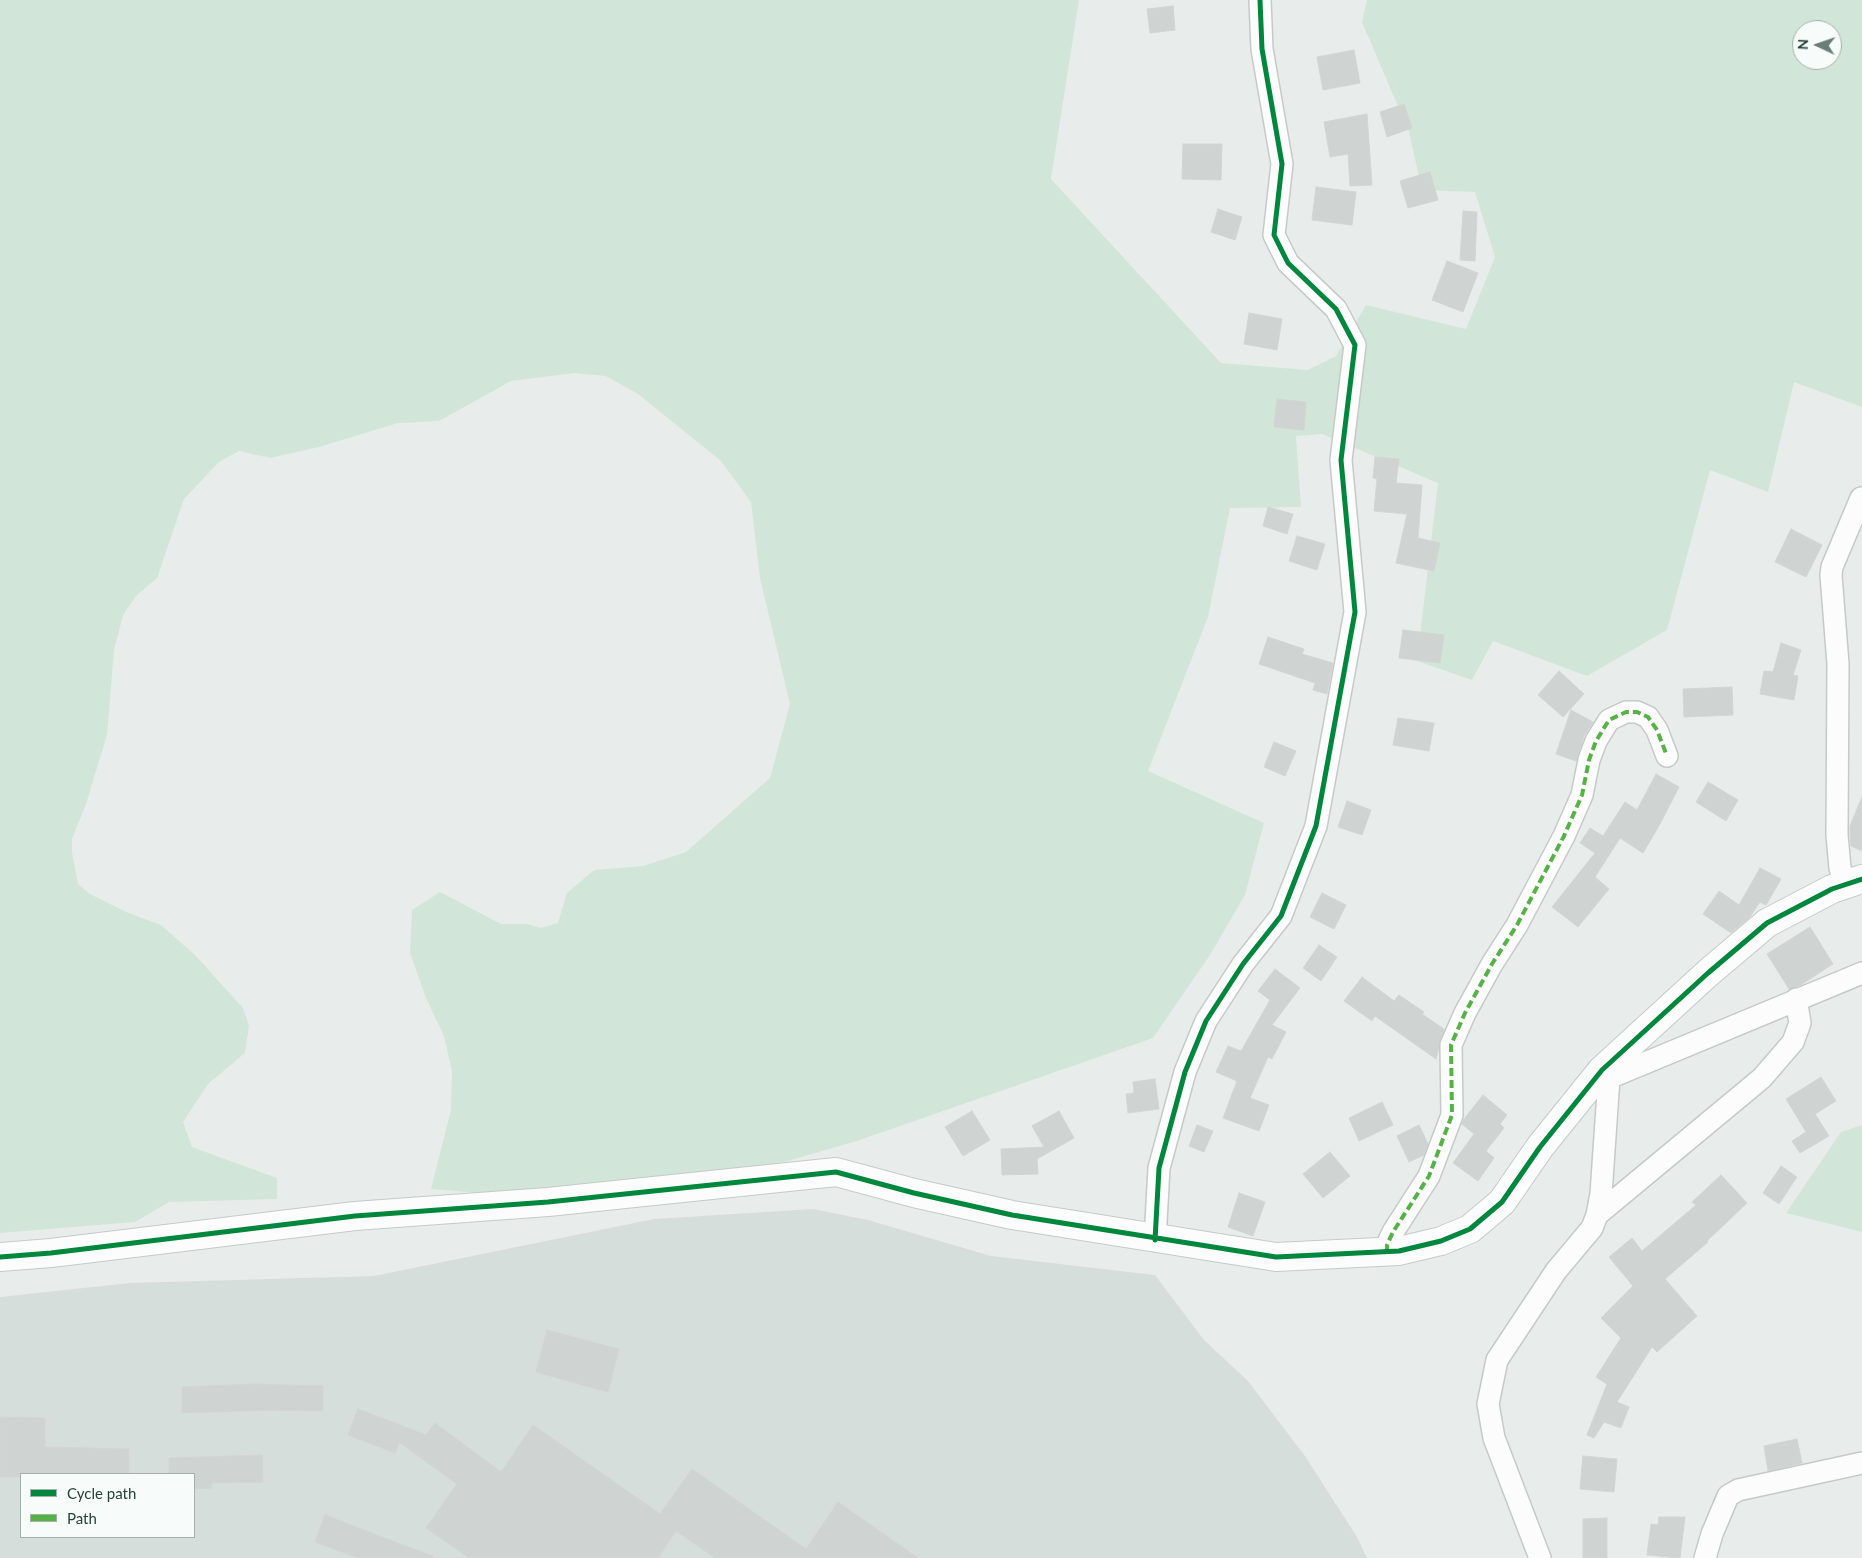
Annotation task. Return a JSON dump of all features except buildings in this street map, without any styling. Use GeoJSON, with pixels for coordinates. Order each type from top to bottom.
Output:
{"type":"FeatureCollection","features":[{"type":"Feature","properties":{"kind":"street"},"geometry":{"type":"LineString","coordinates":[[1154,1240],[1159,1168],[1185,1072],[1206,1021],[1244,964],[1281,916],[1316,826],[1355,612],[1340,460],[1355,345],[1336,309],[1288,263],[1274,235],[1282,164],[1262,49],[1260,0]]}},
{"type":"Feature","properties":{"kind":"street"},"geometry":{"type":"LineString","coordinates":[[0,1257],[51,1253],[354,1216],[548,1202],[836,1172],[914,1193],[1012,1215],[1154,1240],[1218,1247],[1276,1257],[1387,1252],[1441,1241],[1470,1228],[1502,1202],[1540,1147],[1606,1074],[1708,973],[1767,924],[1832,888],[1853,882],[1840,868],[1837,836],[1838,664],[1832,567],[1860,498]]}},
{"type":"Feature","properties":{"kind":"street"},"geometry":{"type":"LineString","coordinates":[[1387,1252],[1387,1245],[1393,1232],[1429,1176],[1452,1115],[1451,1045],[1465,1013],[1517,924],[1564,836],[1582,795],[1588,760],[1596,741],[1609,720],[1626,712],[1637,712],[1648,717],[1657,730],[1667,756]]}},
{"type":"Feature","properties":{"kind":"street"},"geometry":{"type":"LineString","coordinates":[[1606,1074],[1862,973]]}},
{"type":"Feature","properties":{"kind":"street"},"geometry":{"type":"LineString","coordinates":[[1597,1215],[1762,1078],[1793,1042],[1800,1023],[1796,999]]}},
{"type":"Feature","properties":{"kind":"street"},"geometry":{"type":"LineString","coordinates":[[1540,1558],[1494,1438],[1488,1404],[1498,1360],[1556,1271],[1592,1228],[1597,1215],[1601,1194],[1606,1074]]}},
{"type":"Feature","properties":{"kind":"street"},"geometry":{"type":"LineString","coordinates":[[1705,1558],[1712,1534],[1728,1496],[1738,1490],[1862,1463]]}},
{"type":"Feature","properties":{"kind":"shaded area"},"geometry":{"type":"Polygon","coordinates":[[[813,1209],[868,1220],[991,1256],[1155,1275],[1204,1340],[1248,1381],[1305,1456],[1357,1537],[1367,1558],[0,1558],[0,1297],[130,1283],[374,1276],[654,1219],[813,1209]]]}},
{"type":"Feature","properties":{"kind":"green space"},"geometry":{"type":"Polygon","coordinates":[[[0,0],[1079,0],[1051,179],[1221,363],[1308,370],[1336,356],[1366,305],[1466,329],[1495,257],[1475,192],[1422,190],[1409,132],[1362,22],[1367,0],[1862,0],[1862,407],[1794,382],[1768,492],[1710,470],[1667,630],[1587,676],[1493,641],[1472,680],[1417,661],[1438,483],[1322,434],[1296,436],[1301,507],[1230,508],[1208,617],[1148,771],[1264,823],[1245,895],[1210,955],[1153,1038],[857,1141],[784,1162],[670,1178],[481,1193],[431,1189],[451,1110],[452,1071],[444,1036],[426,998],[410,953],[412,910],[440,892],[501,924],[527,924],[541,928],[558,923],[567,893],[594,870],[643,866],[686,852],[770,778],[790,704],[760,578],[751,502],[721,461],[638,394],[606,376],[574,373],[511,381],[439,421],[398,423],[319,447],[270,458],[239,451],[219,462],[184,499],[157,578],[136,596],[123,615],[114,650],[107,735],[86,804],[72,839],[72,852],[78,884],[90,894],[126,912],[161,925],[195,955],[243,1008],[249,1026],[245,1053],[208,1084],[183,1122],[192,1147],[277,1178],[277,1199],[169,1202],[135,1222],[0,1233],[0,0]]]}},
{"type":"Feature","properties":{"kind":"green space"},"geometry":{"type":"Polygon","coordinates":[[[1862,1125],[1862,1232],[1786,1213],[1841,1132],[1862,1125]]]}},
{"type":"Feature","properties":{"kind":"marked path"},"geometry":{"type":"LineString","coordinates":[[1387,1252],[1387,1245],[1393,1232],[1429,1176],[1452,1115],[1451,1045],[1465,1013],[1492,964],[1517,925],[1564,836],[1582,795],[1589,760],[1596,741],[1609,720],[1626,712],[1637,712],[1648,717],[1657,730],[1667,756]]}},
{"type":"Feature","properties":{"kind":"cycle path"},"geometry":{"type":"LineString","coordinates":[[1155,1240],[1159,1168],[1185,1072],[1206,1021],[1243,964],[1281,916],[1316,826],[1355,612],[1341,460],[1355,345],[1336,309],[1288,263],[1274,235],[1282,164],[1262,49],[1260,0]]}},
{"type":"Feature","properties":{"kind":"cycle path"},"geometry":{"type":"LineString","coordinates":[[0,1257],[51,1253],[355,1216],[548,1202],[836,1172],[914,1193],[1012,1215],[1276,1257],[1399,1251],[1441,1241],[1470,1229],[1502,1202],[1540,1147],[1602,1070],[1708,973],[1767,923],[1832,889],[1862,879]]}}]}
